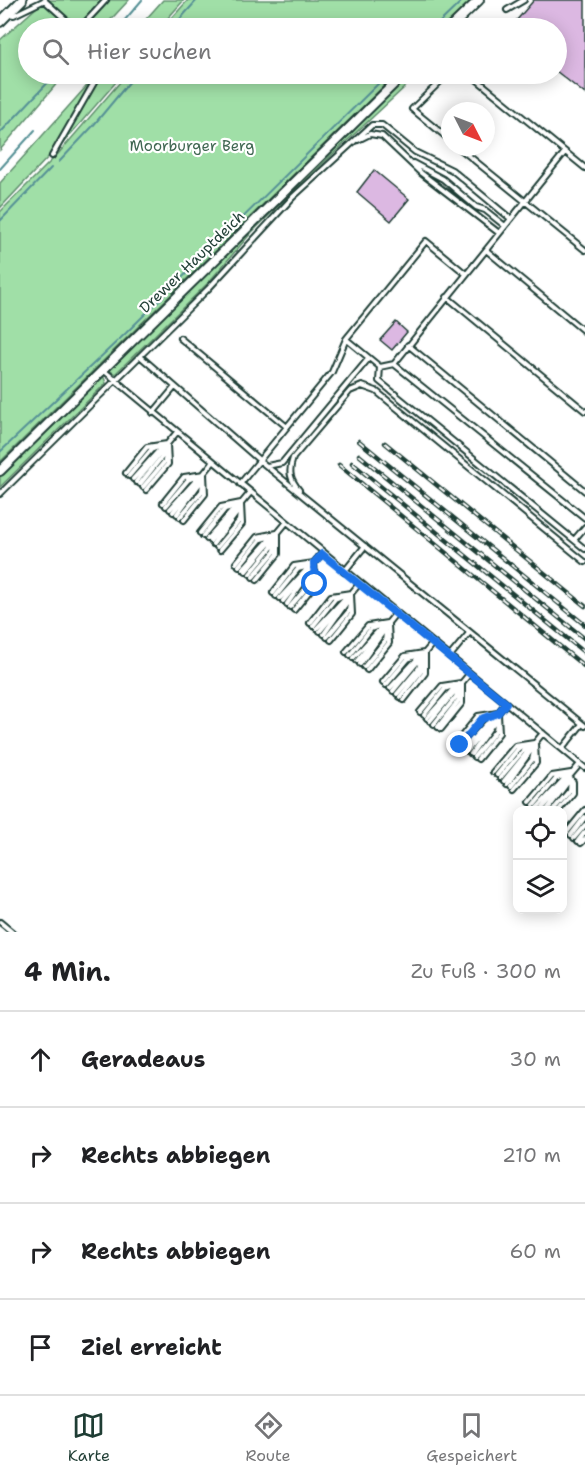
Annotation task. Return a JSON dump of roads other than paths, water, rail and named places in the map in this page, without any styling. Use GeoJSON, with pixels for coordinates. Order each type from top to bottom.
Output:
{"type":"FeatureCollection","features":[{"type":"Feature","properties":{"kind":"street"},"geometry":{"type":"LineString","coordinates":[[0,22],[8,14],[12,4],[22,0]]}},
{"type":"Feature","properties":{"kind":"street"},"geometry":{"type":"LineString","coordinates":[[460,18],[479,0]]}},
{"type":"Feature","properties":{"kind":"street","name":"Drewer Hauptdeich"},"geometry":{"type":"LineString","coordinates":[[0,471],[395,84]]}},
{"type":"Feature","properties":{"kind":"lane"},"geometry":{"type":"LineString","coordinates":[[8,14],[14,15],[44,0],[64,18]]}},
{"type":"Feature","properties":{"kind":"lane"},"geometry":{"type":"LineString","coordinates":[[89,18],[106,0]]}},
{"type":"Feature","properties":{"kind":"lane"},"geometry":{"type":"LineString","coordinates":[[507,10],[524,0]]}},
{"type":"Feature","properties":{"kind":"lane"},"geometry":{"type":"LineString","coordinates":[[52,156],[93,84]]}},
{"type":"Feature","properties":{"kind":"lane"},"geometry":{"type":"LineString","coordinates":[[438,84],[412,109],[441,133]]}},
{"type":"Feature","properties":{"kind":"lane"},"geometry":{"type":"LineString","coordinates":[[482,84],[585,168]]}},
{"type":"Feature","properties":{"kind":"lane"},"geometry":{"type":"LineString","coordinates":[[0,494],[208,289],[264,226],[372,125],[382,125],[415,152],[452,170],[511,219]]}},
{"type":"Feature","properties":{"kind":"lane"},"geometry":{"type":"LineString","coordinates":[[352,144],[370,134],[378,134],[421,173],[499,234]]}},
{"type":"Feature","properties":{"kind":"lane"},"geometry":{"type":"LineString","coordinates":[[380,367],[394,364],[566,152]]}},
{"type":"Feature","properties":{"kind":"lane"},"geometry":{"type":"LineString","coordinates":[[469,156],[585,250]]}},
{"type":"Feature","properties":{"kind":"lane"},"geometry":{"type":"LineString","coordinates":[[410,161],[443,178],[476,207],[485,210],[505,226]]}},
{"type":"Feature","properties":{"kind":"lane"},"geometry":{"type":"LineString","coordinates":[[240,484],[332,372],[346,339],[426,241],[466,274]]}},
{"type":"Feature","properties":{"kind":"lane"},"geometry":{"type":"LineString","coordinates":[[486,250],[585,332]]}},
{"type":"Feature","properties":{"kind":"lane"},"geometry":{"type":"LineString","coordinates":[[447,297],[585,411]]}},
{"type":"Feature","properties":{"kind":"lane"},"geometry":{"type":"LineString","coordinates":[[180,338],[287,427]]}},
{"type":"Feature","properties":{"kind":"lane"},"geometry":{"type":"LineString","coordinates":[[346,339],[380,367]]}},
{"type":"Feature","properties":{"kind":"lane"},"geometry":{"type":"LineString","coordinates":[[408,345],[585,491]]}},
{"type":"Feature","properties":{"kind":"lane"},"geometry":{"type":"LineString","coordinates":[[140,356],[266,466],[584,725],[561,749]]}},
{"type":"Feature","properties":{"kind":"lane"},"geometry":{"type":"LineString","coordinates":[[266,466],[274,467],[282,463],[369,358]]}},
{"type":"Feature","properties":{"kind":"lane"},"geometry":{"type":"LineString","coordinates":[[394,364],[585,518]]}},
{"type":"Feature","properties":{"kind":"lane"},"geometry":{"type":"LineString","coordinates":[[380,367],[379,381],[585,549]]}},
{"type":"Feature","properties":{"kind":"lane"},"geometry":{"type":"LineString","coordinates":[[102,369],[322,554],[585,768]]}},
{"type":"Feature","properties":{"kind":"lane"},"geometry":{"type":"LineString","coordinates":[[305,498],[290,477],[289,467],[293,458],[350,391],[362,386],[376,391],[585,562]]}},
{"type":"Feature","properties":{"kind":"lane"},"geometry":{"type":"LineString","coordinates":[[153,413],[174,388]]}},
{"type":"Feature","properties":{"kind":"lane"},"geometry":{"type":"LineString","coordinates":[[136,482],[154,452],[177,432]]}},
{"type":"Feature","properties":{"kind":"lane"},"geometry":{"type":"LineString","coordinates":[[136,482],[161,458],[167,443]]}},
{"type":"Feature","properties":{"kind":"lane"},"geometry":{"type":"LineString","coordinates":[[136,482],[147,447],[167,443]]}},
{"type":"Feature","properties":{"kind":"lane"},"geometry":{"type":"LineString","coordinates":[[136,482],[168,464],[167,443]]}},
{"type":"Feature","properties":{"kind":"lane"},"geometry":{"type":"LineString","coordinates":[[173,512],[198,488],[213,462]]}},
{"type":"Feature","properties":{"kind":"lane"},"geometry":{"type":"LineString","coordinates":[[173,512],[184,477],[204,474]]}},
{"type":"Feature","properties":{"kind":"lane"},"geometry":{"type":"LineString","coordinates":[[173,512],[191,482],[204,474]]}},
{"type":"Feature","properties":{"kind":"lane"},"geometry":{"type":"LineString","coordinates":[[173,512],[205,494],[204,474]]}},
{"type":"Feature","properties":{"kind":"lane"},"geometry":{"type":"LineString","coordinates":[[210,541],[228,512],[250,493]]}},
{"type":"Feature","properties":{"kind":"lane"},"geometry":{"type":"LineString","coordinates":[[210,541],[221,507],[241,503]]}},
{"type":"Feature","properties":{"kind":"lane"},"geometry":{"type":"LineString","coordinates":[[210,541],[235,518],[241,503]]}},
{"type":"Feature","properties":{"kind":"lane"},"geometry":{"type":"LineString","coordinates":[[210,541],[242,524],[241,503]]}},
{"type":"Feature","properties":{"kind":"lane"},"geometry":{"type":"LineString","coordinates":[[246,571],[271,548],[286,523]]}},
{"type":"Feature","properties":{"kind":"lane"},"geometry":{"type":"LineString","coordinates":[[574,540],[585,527]]}},
{"type":"Feature","properties":{"kind":"lane"},"geometry":{"type":"LineString","coordinates":[[246,571],[257,537],[278,533]]}},
{"type":"Feature","properties":{"kind":"lane"},"geometry":{"type":"LineString","coordinates":[[246,571],[264,542],[278,533]]}},
{"type":"Feature","properties":{"kind":"lane"},"geometry":{"type":"LineString","coordinates":[[246,571],[278,554],[278,533]]}},
{"type":"Feature","properties":{"kind":"lane"},"geometry":{"type":"LineString","coordinates":[[344,572],[365,546]]}},
{"type":"Feature","properties":{"kind":"lane"},"geometry":{"type":"LineString","coordinates":[[283,601],[301,572],[322,554]]}},
{"type":"Feature","properties":{"kind":"lane"},"geometry":{"type":"LineString","coordinates":[[283,601],[294,566],[314,563]]}},
{"type":"Feature","properties":{"kind":"lane"},"geometry":{"type":"LineString","coordinates":[[283,601],[308,578],[314,563]]}},
{"type":"Feature","properties":{"kind":"lane"},"geometry":{"type":"LineString","coordinates":[[283,601],[315,584],[314,563]]}},
{"type":"Feature","properties":{"kind":"lane"},"geometry":{"type":"LineString","coordinates":[[320,631],[338,602],[359,584]]}},
{"type":"Feature","properties":{"kind":"lane"},"geometry":{"type":"LineString","coordinates":[[320,631],[331,596],[351,593]]}},
{"type":"Feature","properties":{"kind":"lane"},"geometry":{"type":"LineString","coordinates":[[320,631],[345,608],[351,593]]}},
{"type":"Feature","properties":{"kind":"lane"},"geometry":{"type":"LineString","coordinates":[[320,631],[352,614],[351,593]]}},
{"type":"Feature","properties":{"kind":"lane"},"geometry":{"type":"LineString","coordinates":[[357,661],[375,632],[388,623],[396,613]]}},
{"type":"Feature","properties":{"kind":"lane"},"geometry":{"type":"LineString","coordinates":[[357,661],[368,626],[388,623]]}},
{"type":"Feature","properties":{"kind":"lane"},"geometry":{"type":"LineString","coordinates":[[357,661],[382,638],[388,623]]}},
{"type":"Feature","properties":{"kind":"lane"},"geometry":{"type":"LineString","coordinates":[[357,661],[389,643],[388,623]]}},
{"type":"Feature","properties":{"kind":"lane"},"geometry":{"type":"LineString","coordinates":[[450,657],[470,632]]}},
{"type":"Feature","properties":{"kind":"lane"},"geometry":{"type":"LineString","coordinates":[[393,691],[418,668],[433,643]]}},
{"type":"Feature","properties":{"kind":"lane"},"geometry":{"type":"LineString","coordinates":[[393,691],[405,656],[425,653]]}},
{"type":"Feature","properties":{"kind":"lane"},"geometry":{"type":"LineString","coordinates":[[393,691],[411,662],[425,653]]}},
{"type":"Feature","properties":{"kind":"lane"},"geometry":{"type":"LineString","coordinates":[[393,691],[425,673],[425,653]]}},
{"type":"Feature","properties":{"kind":"lane"},"geometry":{"type":"LineString","coordinates":[[430,721],[456,697],[462,683],[470,673]]}},
{"type":"Feature","properties":{"kind":"lane"},"geometry":{"type":"LineString","coordinates":[[430,721],[442,686],[462,683]]}},
{"type":"Feature","properties":{"kind":"lane"},"geometry":{"type":"LineString","coordinates":[[430,721],[449,692],[462,683]]}},
{"type":"Feature","properties":{"kind":"lane"},"geometry":{"type":"LineString","coordinates":[[430,721],[462,703],[462,683]]}},
{"type":"Feature","properties":{"kind":"lane"},"geometry":{"type":"LineString","coordinates":[[467,751],[485,722],[498,713],[506,703]]}},
{"type":"Feature","properties":{"kind":"lane"},"geometry":{"type":"LineString","coordinates":[[467,751],[478,716],[498,713]]}},
{"type":"Feature","properties":{"kind":"lane"},"geometry":{"type":"LineString","coordinates":[[467,751],[492,728],[498,713]]}},
{"type":"Feature","properties":{"kind":"lane"},"geometry":{"type":"LineString","coordinates":[[467,751],[499,733],[498,713]]}},
{"type":"Feature","properties":{"kind":"lane"},"geometry":{"type":"LineString","coordinates":[[504,781],[529,757],[535,743],[543,733]]}},
{"type":"Feature","properties":{"kind":"lane"},"geometry":{"type":"LineString","coordinates":[[504,781],[515,746],[535,743]]}},
{"type":"Feature","properties":{"kind":"lane"},"geometry":{"type":"LineString","coordinates":[[504,781],[522,752],[535,743]]}},
{"type":"Feature","properties":{"kind":"lane"},"geometry":{"type":"LineString","coordinates":[[504,781],[536,763],[535,743]]}},
{"type":"Feature","properties":{"kind":"lane"},"geometry":{"type":"LineString","coordinates":[[536,806],[580,764]]}},
{"type":"Feature","properties":{"kind":"lane"},"geometry":{"type":"LineString","coordinates":[[536,806],[552,776],[572,773]]}},
{"type":"Feature","properties":{"kind":"lane"},"geometry":{"type":"LineString","coordinates":[[550,806],[566,787],[572,773]]}},
{"type":"Feature","properties":{"kind":"lane"},"geometry":{"type":"LineString","coordinates":[[556,806],[570,790],[572,773]]}},
{"type":"Feature","properties":{"kind":"lane"},"geometry":{"type":"LineString","coordinates":[[562,806],[573,793],[572,773]]}},
{"type":"Feature","properties":{"kind":"lane"},"geometry":{"type":"LineString","coordinates":[[577,840],[585,810]]}},
{"type":"Feature","properties":{"kind":"lane"},"geometry":{"type":"LineString","coordinates":[[577,840],[585,818]]}},
{"type":"Feature","properties":{"kind":"lane"},"geometry":{"type":"LineString","coordinates":[[577,840],[585,825]]}},
{"type":"Feature","properties":{"kind":"lane"},"geometry":{"type":"LineString","coordinates":[[577,840],[585,832]]}},
{"type":"Feature","properties":{"kind":"lane"},"geometry":{"type":"LineString","coordinates":[[577,840],[585,839]]}},
{"type":"Feature","properties":{"kind":"lane"},"geometry":{"type":"LineString","coordinates":[[0,922],[12,932]]}},
{"type":"Feature","properties":{"kind":"waterway"},"geometry":{"type":"LineString","coordinates":[[127,18],[142,0]]}},
{"type":"Feature","properties":{"kind":"waterway"},"geometry":{"type":"LineString","coordinates":[[181,18],[197,0]]}},
{"type":"Feature","properties":{"kind":"waterway"},"geometry":{"type":"LineString","coordinates":[[444,18],[463,0]]}},
{"type":"Feature","properties":{"kind":"waterway"},"geometry":{"type":"LineString","coordinates":[[0,133],[47,84]]}},
{"type":"Feature","properties":{"kind":"waterway"},"geometry":{"type":"LineString","coordinates":[[59,162],[128,84]]}},
{"type":"Feature","properties":{"kind":"waterway"},"geometry":{"type":"LineString","coordinates":[[0,452],[126,333],[378,84]]}},
{"type":"Feature","properties":{"kind":"waterway"},"geometry":{"type":"LineString","coordinates":[[0,169],[35,130]]}},
{"type":"Feature","properties":{"kind":"waterway"},"geometry":{"type":"LineString","coordinates":[[0,221],[51,168]]}},
{"type":"Feature","properties":{"kind":"railway"},"geometry":{"type":"LineString","coordinates":[[359,441],[585,625]]}},
{"type":"Feature","properties":{"kind":"railway"},"geometry":{"type":"LineString","coordinates":[[385,443],[585,606]]}},
{"type":"Feature","properties":{"kind":"railway"},"geometry":{"type":"LineString","coordinates":[[359,455],[585,639]]}},
{"type":"Feature","properties":{"kind":"railway"},"geometry":{"type":"LineString","coordinates":[[352,463],[585,653]]}},
{"type":"Feature","properties":{"kind":"railway"},"geometry":{"type":"LineString","coordinates":[[339,465],[585,667]]}},
{"type":"Feature","properties":{"kind":"park label","name":"Moorburger Berg"},"geometry":{"type":"Point","coordinates":[192,146]}}]}
